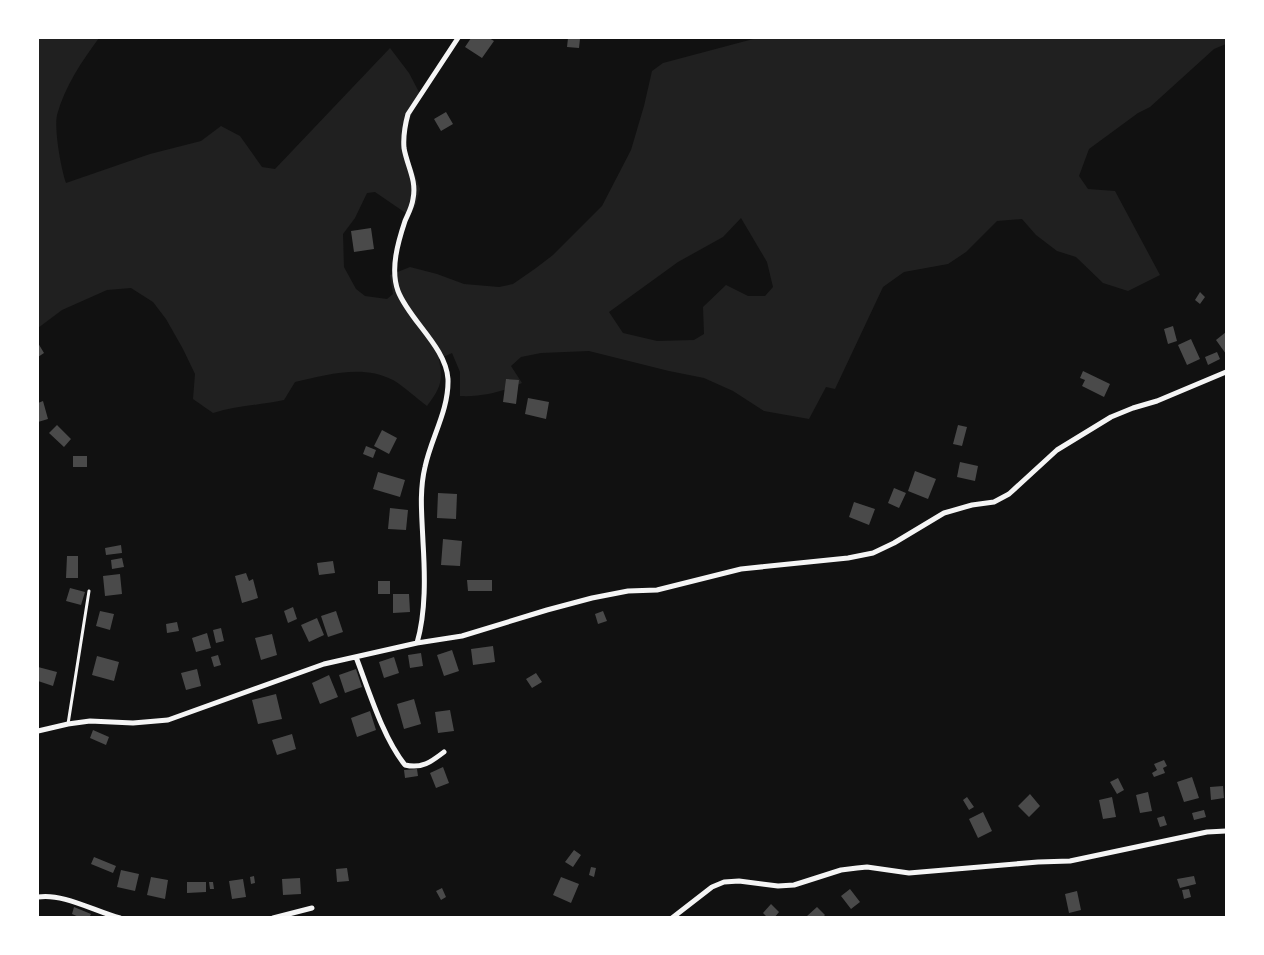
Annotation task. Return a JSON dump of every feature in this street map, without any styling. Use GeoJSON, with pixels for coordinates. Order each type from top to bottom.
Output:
{"type":"FeatureCollection","features":[{"type":"Feature","properties":{"kind":"street"},"geometry":{"type":"LineString","coordinates":[[417,644],[422,626],[423,595],[421,490],[425,466],[445,402],[448,378],[437,348],[402,300],[397,288],[395,268],[398,244],[413,201],[414,184],[404,148],[404,127],[408,114],[458,38]]}},
{"type":"Feature","properties":{"kind":"street"},"geometry":{"type":"LineString","coordinates":[[38,731],[90,721],[133,723],[168,720],[324,664],[462,636],[592,598],[628,591],[657,590],[741,569],[848,558],[873,552],[902,538],[944,513],[972,505],[994,502],[1009,494],[1057,450],[1111,417],[1157,401],[1226,372]]}},
{"type":"Feature","properties":{"kind":"street"},"geometry":{"type":"LineString","coordinates":[[356,657],[378,715],[396,752],[405,765],[416,767],[429,764],[444,752]]}},
{"type":"Feature","properties":{"kind":"street"},"geometry":{"type":"LineString","coordinates":[[672,918],[712,888],[724,882],[739,881],[778,886],[794,884],[841,870],[857,868],[909,873],[1070,861],[1207,832],[1226,830]]}},
{"type":"Feature","properties":{"kind":"street"},"geometry":{"type":"LineString","coordinates":[[38,898],[46,896],[60,898],[120,918]]}},
{"type":"Feature","properties":{"kind":"street"},"geometry":{"type":"LineString","coordinates":[[273,918],[312,908]]}},
{"type":"Feature","properties":{"kind":"lane"},"geometry":{"type":"LineString","coordinates":[[68,724],[89,591]]}},
{"type":"Feature","properties":{"kind":"shaded area"},"geometry":{"type":"Polygon","coordinates":[[[38,38],[99,38],[69,84],[57,115],[56,130],[66,183],[150,154],[201,141],[221,126],[240,136],[262,167],[275,169],[390,48],[409,73],[420,94],[406,128],[406,150],[420,189],[410,216],[375,192],[367,193],[355,218],[343,234],[344,267],[356,289],[365,296],[387,299],[393,294],[390,275],[410,267],[464,284],[499,287],[513,284],[553,255],[602,206],[631,150],[652,71],[663,63],[757,38],[1226,38],[1226,44],[1214,49],[1150,107],[1138,113],[1089,149],[1079,176],[1088,189],[1115,191],[1160,275],[1128,291],[1103,283],[1076,257],[1057,251],[1036,235],[1022,219],[997,221],[966,252],[948,264],[904,272],[883,287],[835,389],[826,387],[809,419],[764,411],[733,391],[704,378],[589,351],[541,353],[521,357],[511,366],[522,383],[507,389],[476,396],[460,396],[460,372],[452,353],[439,359],[440,384],[427,406],[402,386],[381,375],[344,372],[295,382],[284,400],[213,413],[193,399],[195,374],[166,319],[153,302],[131,288],[107,290],[62,310],[38,328],[38,38]],[[741,218],[723,237],[678,262],[609,312],[623,333],[657,341],[694,340],[704,334],[703,307],[726,285],[748,296],[765,296],[773,287],[767,262],[741,218]]]}},
{"type":"Feature","properties":{"kind":"building"},"geometry":{"type":"Polygon","coordinates":[[[471,38],[489,38],[494,41],[482,58],[465,47],[471,38]]]}},
{"type":"Feature","properties":{"kind":"building"},"geometry":{"type":"Polygon","coordinates":[[[568,38],[580,39],[579,48],[567,47],[568,38]]]}},
{"type":"Feature","properties":{"kind":"building"},"geometry":{"type":"Polygon","coordinates":[[[446,112],[453,124],[441,131],[434,119],[446,112]]]}},
{"type":"Feature","properties":{"kind":"building"},"geometry":{"type":"Polygon","coordinates":[[[371,228],[374,249],[354,252],[351,231],[371,228]]]}},
{"type":"Feature","properties":{"kind":"building"},"geometry":{"type":"Polygon","coordinates":[[[1200,292],[1205,297],[1200,304],[1195,300],[1200,292]]]}},
{"type":"Feature","properties":{"kind":"building"},"geometry":{"type":"Polygon","coordinates":[[[1173,326],[1177,341],[1168,344],[1164,329],[1173,326]]]}},
{"type":"Feature","properties":{"kind":"building"},"geometry":{"type":"Polygon","coordinates":[[[1226,332],[1226,354],[1216,340],[1226,332]]]}},
{"type":"Feature","properties":{"kind":"building"},"geometry":{"type":"Polygon","coordinates":[[[1191,339],[1200,359],[1187,365],[1178,345],[1191,339]]]}},
{"type":"Feature","properties":{"kind":"building"},"geometry":{"type":"Polygon","coordinates":[[[38,343],[44,353],[38,357],[38,343]]]}},
{"type":"Feature","properties":{"kind":"building"},"geometry":{"type":"Polygon","coordinates":[[[1217,352],[1220,359],[1208,365],[1205,357],[1217,352]]]}},
{"type":"Feature","properties":{"kind":"building"},"geometry":{"type":"Polygon","coordinates":[[[1083,371],[1110,384],[1104,397],[1082,386],[1085,380],[1080,378],[1083,371]]]}},
{"type":"Feature","properties":{"kind":"building"},"geometry":{"type":"Polygon","coordinates":[[[506,379],[519,380],[516,404],[503,402],[506,379]]]}},
{"type":"Feature","properties":{"kind":"building"},"geometry":{"type":"Polygon","coordinates":[[[528,398],[549,402],[546,419],[525,414],[528,398]]]}},
{"type":"Feature","properties":{"kind":"building"},"geometry":{"type":"Polygon","coordinates":[[[43,401],[48,419],[38,422],[38,403],[43,401]]]}},
{"type":"Feature","properties":{"kind":"building"},"geometry":{"type":"Polygon","coordinates":[[[57,425],[71,439],[64,447],[49,433],[57,425]]]}},
{"type":"Feature","properties":{"kind":"building"},"geometry":{"type":"Polygon","coordinates":[[[958,425],[967,427],[962,446],[953,444],[958,425]]]}},
{"type":"Feature","properties":{"kind":"building"},"geometry":{"type":"Polygon","coordinates":[[[382,430],[397,438],[389,454],[374,446],[382,430]]]}},
{"type":"Feature","properties":{"kind":"building"},"geometry":{"type":"Polygon","coordinates":[[[366,446],[376,450],[373,458],[363,454],[366,446]]]}},
{"type":"Feature","properties":{"kind":"building"},"geometry":{"type":"Polygon","coordinates":[[[73,456],[87,456],[87,467],[73,467],[73,456]]]}},
{"type":"Feature","properties":{"kind":"building"},"geometry":{"type":"Polygon","coordinates":[[[960,462],[978,466],[975,481],[957,477],[960,462]]]}},
{"type":"Feature","properties":{"kind":"building"},"geometry":{"type":"Polygon","coordinates":[[[915,471],[936,479],[928,499],[908,491],[915,471]]]}},
{"type":"Feature","properties":{"kind":"building"},"geometry":{"type":"Polygon","coordinates":[[[378,472],[405,480],[400,497],[373,489],[378,472]]]}},
{"type":"Feature","properties":{"kind":"building"},"geometry":{"type":"Polygon","coordinates":[[[894,488],[906,493],[899,508],[888,503],[894,488]]]}},
{"type":"Feature","properties":{"kind":"building"},"geometry":{"type":"Polygon","coordinates":[[[438,493],[457,494],[456,519],[437,518],[438,493]]]}},
{"type":"Feature","properties":{"kind":"building"},"geometry":{"type":"Polygon","coordinates":[[[854,502],[875,509],[869,525],[849,517],[854,502]]]}},
{"type":"Feature","properties":{"kind":"building"},"geometry":{"type":"Polygon","coordinates":[[[390,508],[408,510],[406,530],[388,529],[390,508]]]}},
{"type":"Feature","properties":{"kind":"building"},"geometry":{"type":"Polygon","coordinates":[[[443,539],[462,541],[460,566],[441,565],[443,539]]]}},
{"type":"Feature","properties":{"kind":"building"},"geometry":{"type":"Polygon","coordinates":[[[121,545],[122,553],[106,555],[105,548],[121,545]]]}},
{"type":"Feature","properties":{"kind":"building"},"geometry":{"type":"Polygon","coordinates":[[[67,556],[78,556],[78,578],[66,578],[67,556]]]}},
{"type":"Feature","properties":{"kind":"building"},"geometry":{"type":"Polygon","coordinates":[[[122,558],[124,567],[112,569],[111,560],[122,558]]]}},
{"type":"Feature","properties":{"kind":"building"},"geometry":{"type":"Polygon","coordinates":[[[333,561],[335,573],[319,575],[317,563],[333,561]]]}},
{"type":"Feature","properties":{"kind":"building"},"geometry":{"type":"Polygon","coordinates":[[[246,573],[249,581],[253,579],[258,598],[242,603],[235,576],[246,573]]]}},
{"type":"Feature","properties":{"kind":"building"},"geometry":{"type":"Polygon","coordinates":[[[120,574],[122,594],[105,596],[103,576],[120,574]]]}},
{"type":"Feature","properties":{"kind":"building"},"geometry":{"type":"Polygon","coordinates":[[[467,580],[492,580],[492,591],[468,591],[467,580]]]}},
{"type":"Feature","properties":{"kind":"building"},"geometry":{"type":"Polygon","coordinates":[[[378,581],[390,581],[390,594],[378,594],[378,581]]]}},
{"type":"Feature","properties":{"kind":"building"},"geometry":{"type":"Polygon","coordinates":[[[70,588],[85,592],[81,605],[66,601],[70,588]]]}},
{"type":"Feature","properties":{"kind":"building"},"geometry":{"type":"Polygon","coordinates":[[[393,594],[409,594],[410,612],[393,613],[393,594]]]}},
{"type":"Feature","properties":{"kind":"building"},"geometry":{"type":"Polygon","coordinates":[[[293,607],[297,619],[288,623],[284,611],[293,607]]]}},
{"type":"Feature","properties":{"kind":"building"},"geometry":{"type":"Polygon","coordinates":[[[100,611],[114,614],[110,630],[96,626],[100,611]]]}},
{"type":"Feature","properties":{"kind":"building"},"geometry":{"type":"Polygon","coordinates":[[[336,611],[343,632],[328,637],[321,616],[336,611]]]}},
{"type":"Feature","properties":{"kind":"building"},"geometry":{"type":"Polygon","coordinates":[[[603,611],[607,621],[598,624],[595,614],[603,611]]]}},
{"type":"Feature","properties":{"kind":"building"},"geometry":{"type":"Polygon","coordinates":[[[317,618],[324,635],[309,642],[301,625],[317,618]]]}},
{"type":"Feature","properties":{"kind":"building"},"geometry":{"type":"Polygon","coordinates":[[[177,622],[179,631],[167,633],[166,624],[177,622]]]}},
{"type":"Feature","properties":{"kind":"building"},"geometry":{"type":"Polygon","coordinates":[[[221,628],[224,641],[216,643],[213,630],[221,628]]]}},
{"type":"Feature","properties":{"kind":"building"},"geometry":{"type":"Polygon","coordinates":[[[207,633],[211,648],[196,652],[192,638],[207,633]]]}},
{"type":"Feature","properties":{"kind":"building"},"geometry":{"type":"Polygon","coordinates":[[[272,634],[277,655],[261,660],[255,638],[272,634]]]}},
{"type":"Feature","properties":{"kind":"building"},"geometry":{"type":"Polygon","coordinates":[[[493,646],[495,662],[473,665],[471,649],[493,646]]]}},
{"type":"Feature","properties":{"kind":"building"},"geometry":{"type":"Polygon","coordinates":[[[452,650],[459,671],[444,676],[437,655],[452,650]]]}},
{"type":"Feature","properties":{"kind":"building"},"geometry":{"type":"Polygon","coordinates":[[[421,653],[423,666],[410,668],[408,655],[421,653]]]}},
{"type":"Feature","properties":{"kind":"building"},"geometry":{"type":"Polygon","coordinates":[[[218,655],[221,665],[214,667],[211,657],[218,655]]]}},
{"type":"Feature","properties":{"kind":"building"},"geometry":{"type":"Polygon","coordinates":[[[97,656],[119,662],[114,681],[92,675],[97,656]]]}},
{"type":"Feature","properties":{"kind":"building"},"geometry":{"type":"Polygon","coordinates":[[[394,657],[399,673],[384,678],[379,662],[394,657]]]}},
{"type":"Feature","properties":{"kind":"building"},"geometry":{"type":"Polygon","coordinates":[[[38,667],[57,672],[53,686],[38,681],[38,667]]]}},
{"type":"Feature","properties":{"kind":"building"},"geometry":{"type":"Polygon","coordinates":[[[197,669],[201,686],[186,690],[181,673],[197,669]]]}},
{"type":"Feature","properties":{"kind":"building"},"geometry":{"type":"Polygon","coordinates":[[[356,669],[362,687],[345,693],[339,675],[356,669]]]}},
{"type":"Feature","properties":{"kind":"building"},"geometry":{"type":"Polygon","coordinates":[[[536,673],[542,682],[532,688],[526,679],[536,673]]]}},
{"type":"Feature","properties":{"kind":"building"},"geometry":{"type":"Polygon","coordinates":[[[329,675],[338,697],[320,704],[312,683],[329,675]]]}},
{"type":"Feature","properties":{"kind":"building"},"geometry":{"type":"Polygon","coordinates":[[[276,694],[282,719],[258,724],[252,700],[276,694]]]}},
{"type":"Feature","properties":{"kind":"building"},"geometry":{"type":"Polygon","coordinates":[[[414,699],[421,724],[404,729],[397,704],[414,699]]]}},
{"type":"Feature","properties":{"kind":"building"},"geometry":{"type":"Polygon","coordinates":[[[450,710],[454,731],[438,733],[435,712],[450,710]]]}},
{"type":"Feature","properties":{"kind":"building"},"geometry":{"type":"Polygon","coordinates":[[[370,711],[376,730],[357,737],[351,718],[370,711]]]}},
{"type":"Feature","properties":{"kind":"building"},"geometry":{"type":"Polygon","coordinates":[[[93,730],[109,737],[106,745],[90,738],[93,730]]]}},
{"type":"Feature","properties":{"kind":"building"},"geometry":{"type":"Polygon","coordinates":[[[292,734],[296,749],[277,755],[272,740],[292,734]]]}},
{"type":"Feature","properties":{"kind":"building"},"geometry":{"type":"Polygon","coordinates":[[[1164,760],[1167,766],[1163,768],[1165,773],[1154,777],[1152,773],[1157,770],[1154,764],[1164,760]]]}},
{"type":"Feature","properties":{"kind":"building"},"geometry":{"type":"Polygon","coordinates":[[[443,767],[449,783],[436,788],[430,773],[443,767]]]}},
{"type":"Feature","properties":{"kind":"building"},"geometry":{"type":"Polygon","coordinates":[[[417,769],[418,776],[405,778],[404,770],[417,769]]]}},
{"type":"Feature","properties":{"kind":"building"},"geometry":{"type":"Polygon","coordinates":[[[1192,777],[1199,798],[1184,802],[1177,782],[1192,777]]]}},
{"type":"Feature","properties":{"kind":"building"},"geometry":{"type":"Polygon","coordinates":[[[1118,778],[1124,790],[1117,794],[1110,782],[1118,778]]]}},
{"type":"Feature","properties":{"kind":"building"},"geometry":{"type":"Polygon","coordinates":[[[1223,786],[1224,798],[1211,800],[1210,787],[1223,786]]]}},
{"type":"Feature","properties":{"kind":"building"},"geometry":{"type":"Polygon","coordinates":[[[1148,792],[1152,811],[1140,813],[1136,795],[1148,792]]]}},
{"type":"Feature","properties":{"kind":"building"},"geometry":{"type":"Polygon","coordinates":[[[1030,794],[1040,806],[1029,817],[1018,806],[1030,794]]]}},
{"type":"Feature","properties":{"kind":"building"},"geometry":{"type":"Polygon","coordinates":[[[967,797],[974,807],[969,810],[963,800],[967,797]]]}},
{"type":"Feature","properties":{"kind":"building"},"geometry":{"type":"Polygon","coordinates":[[[1112,797],[1116,817],[1103,819],[1099,800],[1112,797]]]}},
{"type":"Feature","properties":{"kind":"building"},"geometry":{"type":"Polygon","coordinates":[[[1204,810],[1206,817],[1194,820],[1192,813],[1204,810]]]}},
{"type":"Feature","properties":{"kind":"building"},"geometry":{"type":"Polygon","coordinates":[[[983,812],[992,831],[978,838],[969,819],[983,812]]]}},
{"type":"Feature","properties":{"kind":"building"},"geometry":{"type":"Polygon","coordinates":[[[1164,816],[1167,825],[1160,827],[1157,818],[1164,816]]]}},
{"type":"Feature","properties":{"kind":"building"},"geometry":{"type":"Polygon","coordinates":[[[574,850],[581,855],[573,867],[565,862],[574,850]]]}},
{"type":"Feature","properties":{"kind":"building"},"geometry":{"type":"Polygon","coordinates":[[[94,857],[116,866],[113,873],[91,864],[94,857]]]}},
{"type":"Feature","properties":{"kind":"building"},"geometry":{"type":"Polygon","coordinates":[[[591,867],[596,868],[594,877],[589,875],[591,867]]]}},
{"type":"Feature","properties":{"kind":"building"},"geometry":{"type":"Polygon","coordinates":[[[347,868],[349,881],[337,882],[336,869],[347,868]]]}},
{"type":"Feature","properties":{"kind":"building"},"geometry":{"type":"Polygon","coordinates":[[[121,870],[139,874],[135,891],[117,887],[121,870]]]}},
{"type":"Feature","properties":{"kind":"building"},"geometry":{"type":"Polygon","coordinates":[[[254,876],[255,883],[251,884],[250,877],[254,876]]]}},
{"type":"Feature","properties":{"kind":"building"},"geometry":{"type":"Polygon","coordinates":[[[1194,876],[1196,884],[1180,888],[1177,879],[1194,876]]]}},
{"type":"Feature","properties":{"kind":"building"},"geometry":{"type":"Polygon","coordinates":[[[151,877],[168,880],[165,899],[147,895],[151,877]]]}},
{"type":"Feature","properties":{"kind":"building"},"geometry":{"type":"Polygon","coordinates":[[[561,877],[579,884],[571,903],[553,895],[561,877]]]}},
{"type":"Feature","properties":{"kind":"building"},"geometry":{"type":"Polygon","coordinates":[[[300,878],[301,894],[283,895],[282,879],[300,878]]]}},
{"type":"Feature","properties":{"kind":"building"},"geometry":{"type":"Polygon","coordinates":[[[243,879],[246,897],[232,899],[229,881],[243,879]]]}},
{"type":"Feature","properties":{"kind":"building"},"geometry":{"type":"Polygon","coordinates":[[[187,882],[206,882],[206,892],[187,893],[187,882]]]}},
{"type":"Feature","properties":{"kind":"building"},"geometry":{"type":"Polygon","coordinates":[[[209,882],[213,882],[214,889],[210,889],[209,882]]]}},
{"type":"Feature","properties":{"kind":"building"},"geometry":{"type":"Polygon","coordinates":[[[442,888],[446,897],[441,900],[436,891],[442,888]]]}},
{"type":"Feature","properties":{"kind":"building"},"geometry":{"type":"Polygon","coordinates":[[[850,889],[860,902],[851,909],[841,896],[850,889]]]}},
{"type":"Feature","properties":{"kind":"building"},"geometry":{"type":"Polygon","coordinates":[[[1189,889],[1191,897],[1184,899],[1182,890],[1189,889]]]}},
{"type":"Feature","properties":{"kind":"building"},"geometry":{"type":"Polygon","coordinates":[[[1077,891],[1081,910],[1069,913],[1065,894],[1077,891]]]}},
{"type":"Feature","properties":{"kind":"building"},"geometry":{"type":"Polygon","coordinates":[[[771,904],[779,912],[774,918],[768,918],[763,913],[771,904]]]}},
{"type":"Feature","properties":{"kind":"building"},"geometry":{"type":"Polygon","coordinates":[[[74,907],[91,914],[89,918],[81,918],[72,914],[74,907]]]}},
{"type":"Feature","properties":{"kind":"building"},"geometry":{"type":"Polygon","coordinates":[[[817,907],[825,915],[822,918],[808,918],[807,916],[817,907]]]}}]}
